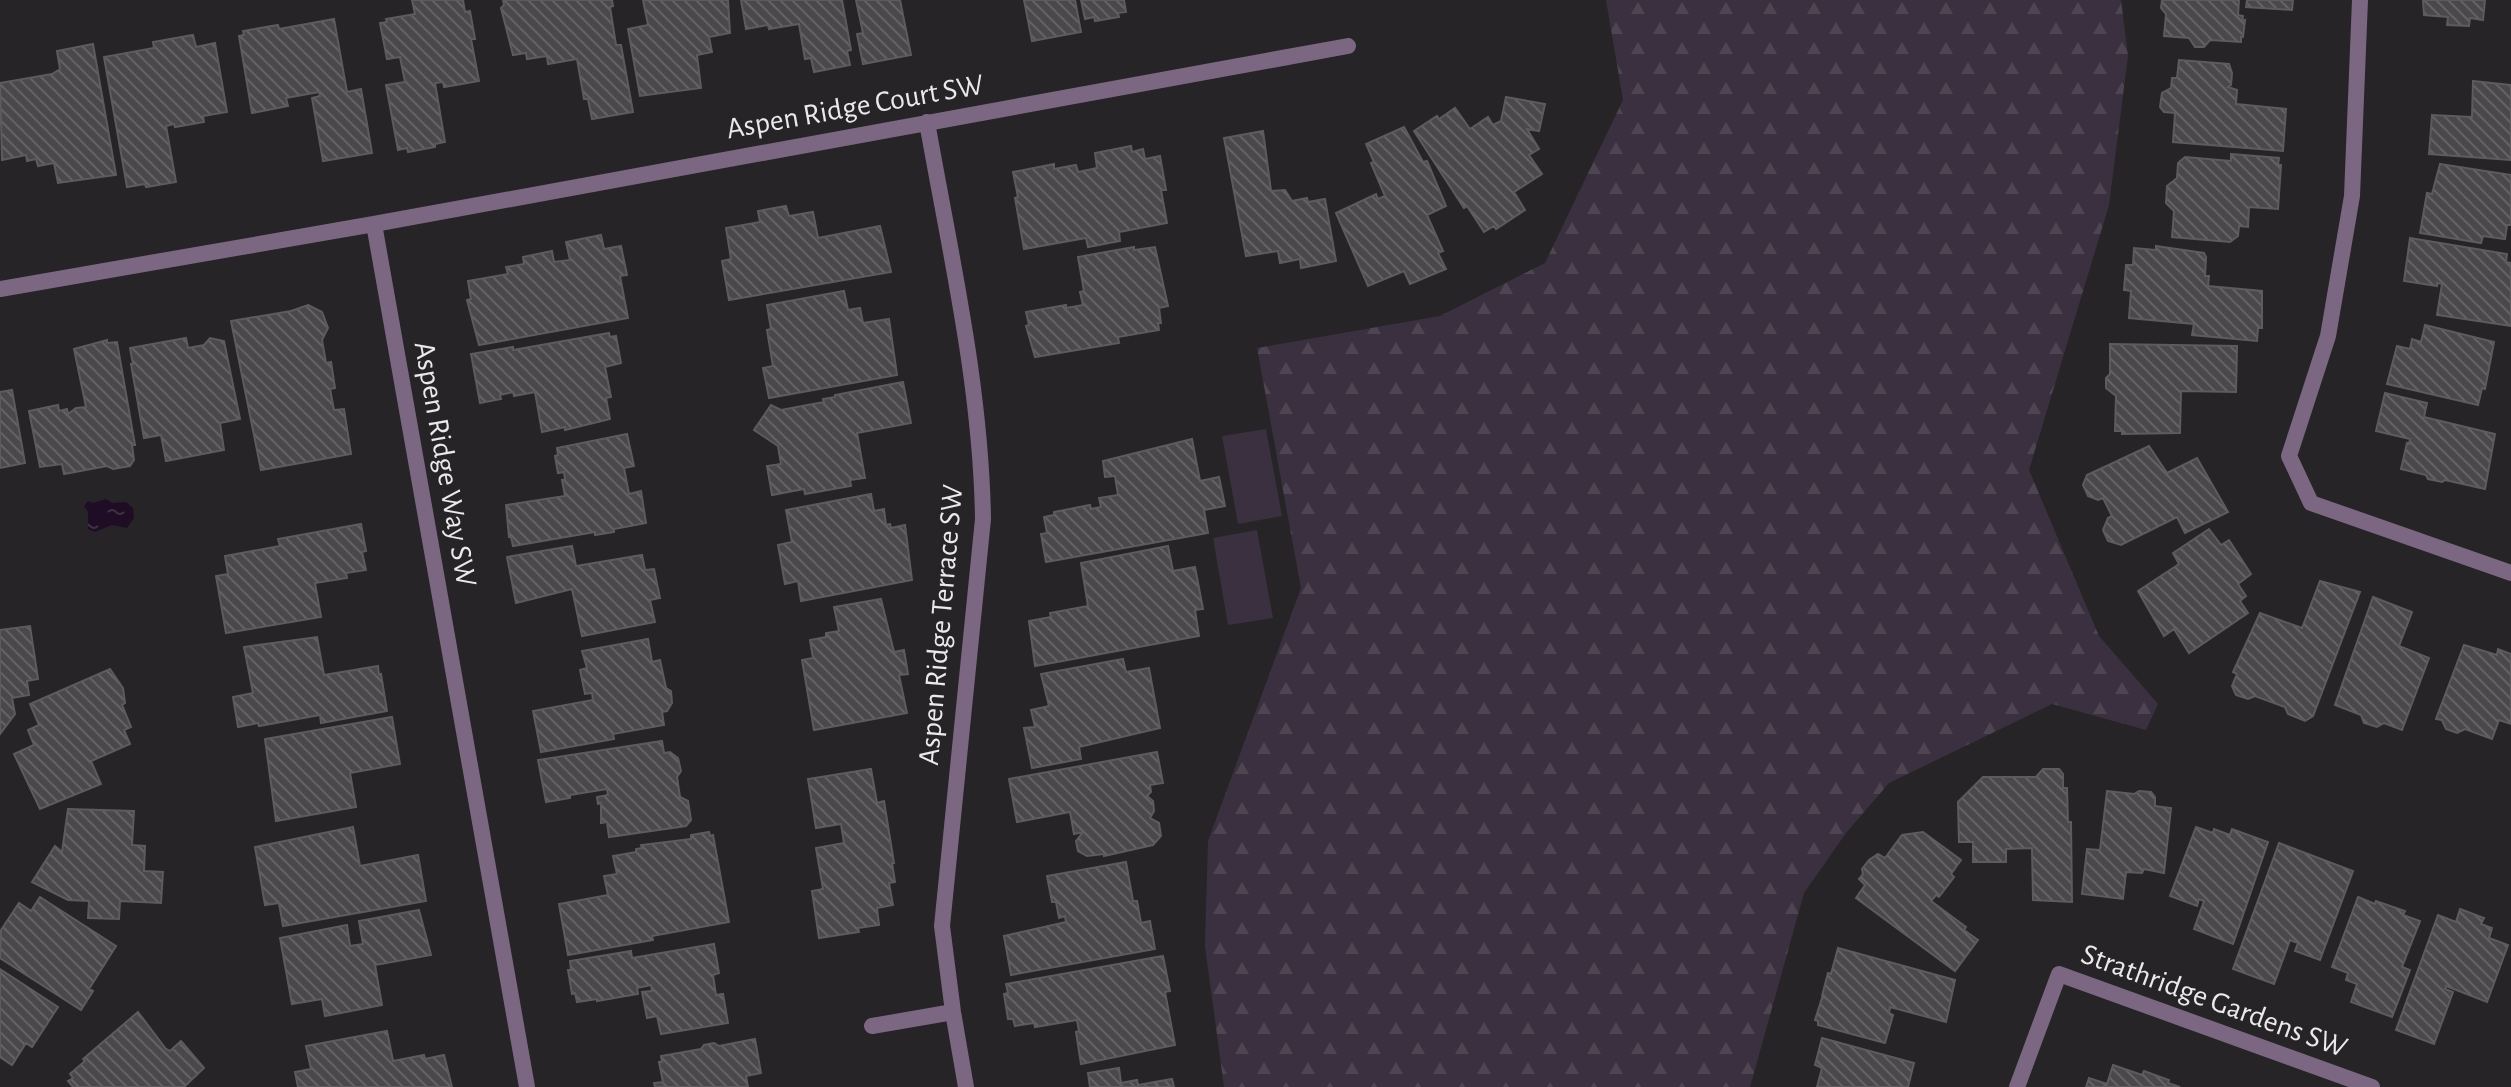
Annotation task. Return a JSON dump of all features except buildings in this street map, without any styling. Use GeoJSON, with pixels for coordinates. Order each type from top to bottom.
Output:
{"type":"FeatureCollection","features":[{"type":"Feature","properties":{"kind":"street"},"geometry":{"type":"LineString","coordinates":[[2360,0],[2352,196],[2328,336],[2289,456],[2311,503],[2511,573]]}},
{"type":"Feature","properties":{"kind":"street","name":"Aspen Ridge Court SW"},"geometry":{"type":"LineString","coordinates":[[374,224],[1348,46]]}},
{"type":"Feature","properties":{"kind":"street","name":"Aspen Ridge Terrace SW"},"geometry":{"type":"LineString","coordinates":[[927,122],[975,392],[982,467],[983,519],[942,926],[966,1087]]}},
{"type":"Feature","properties":{"kind":"street"},"geometry":{"type":"LineString","coordinates":[[0,289],[374,224]]}},
{"type":"Feature","properties":{"kind":"street","name":"Aspen Ridge Way SW"},"geometry":{"type":"LineString","coordinates":[[374,224],[527,1087]]}},
{"type":"Feature","properties":{"kind":"street","name":"Strathridge Gardens SW"},"geometry":{"type":"LineString","coordinates":[[2017,1087],[2059,974],[2372,1087]]}},
{"type":"Feature","properties":{"kind":"street"},"geometry":{"type":"LineString","coordinates":[[872,1026],[953,1012]]}},
{"type":"Feature","properties":{"kind":"green space"},"geometry":{"type":"Polygon","coordinates":[[[1606,0],[2121,0],[2128,56],[2109,205],[2029,470],[2099,636],[2158,704],[2146,730],[2052,704],[1889,783],[1846,833],[1804,893],[1750,1087],[1224,1087],[1205,946],[1208,841],[1301,588],[1257,348],[1440,316],[1545,263],[1623,100],[1606,0]]]}},
{"type":"Feature","properties":{"kind":"green space"},"geometry":{"type":"Polygon","coordinates":[[[1266,429],[1282,516],[1238,524],[1222,436],[1266,429]]]}},
{"type":"Feature","properties":{"kind":"green space"},"geometry":{"type":"Polygon","coordinates":[[[1257,530],[1273,618],[1228,625],[1213,538],[1257,530]]]}},
{"type":"Feature","properties":{"kind":"water"},"geometry":{"type":"Polygon","coordinates":[[[106,499],[112,503],[126,502],[133,508],[134,518],[127,528],[112,525],[95,532],[88,529],[88,512],[84,506],[88,501],[93,503],[106,499]]]}}]}
